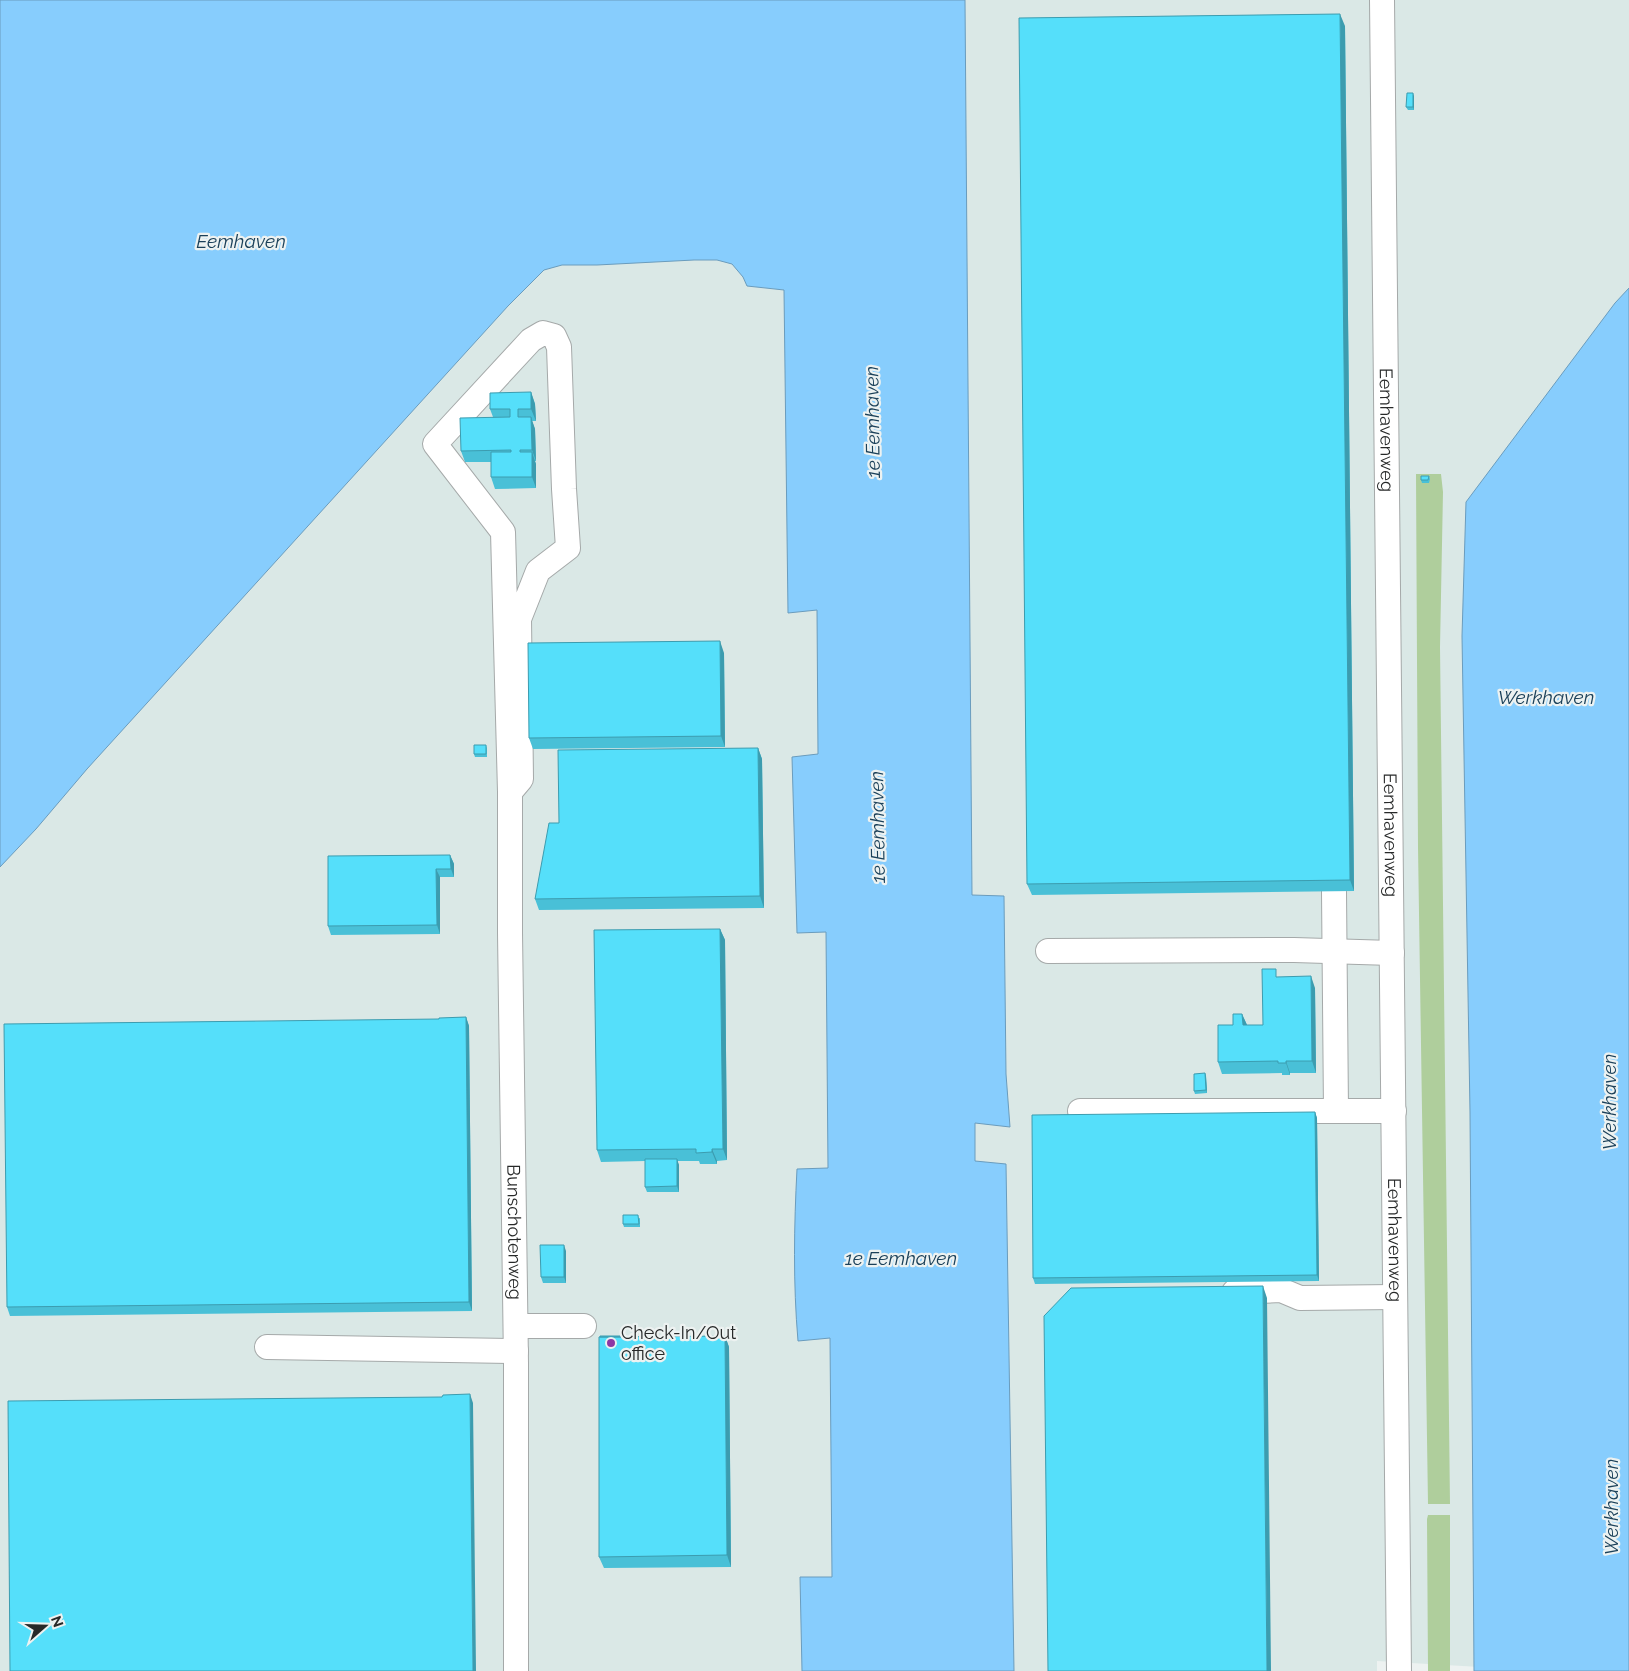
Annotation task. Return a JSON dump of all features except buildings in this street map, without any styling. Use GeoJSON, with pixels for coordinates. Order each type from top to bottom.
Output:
{"type":"FeatureCollection","features":[{"type":"Feature","properties":{"kind":"street","name":"Eemhavenweg"},"geometry":{"type":"LineString","coordinates":[[1382,0],[1399,1671]]}},
{"type":"Feature","properties":{"kind":"street","name":"Bunschotenweg"},"geometry":{"type":"LineString","coordinates":[[510,792],[521,778],[519,619],[538,571],[568,548],[559,347],[554,336],[543,332],[531,340],[435,444],[503,532],[510,792],[510,933],[516,1326],[516,1671]]}},
{"type":"Feature","properties":{"kind":"street"},"geometry":{"type":"LineString","coordinates":[[1334,892],[1333,951],[1336,1110]]}},
{"type":"Feature","properties":{"kind":"street"},"geometry":{"type":"LineString","coordinates":[[1048,951],[1294,950],[1392,953]]}},
{"type":"Feature","properties":{"kind":"street"},"geometry":{"type":"LineString","coordinates":[[1080,1111],[1394,1110]]}},
{"type":"Feature","properties":{"kind":"street"},"geometry":{"type":"LineString","coordinates":[[1214,1292],[1281,1290],[1300,1298],[1395,1297]]}},
{"type":"Feature","properties":{"kind":"street"},"geometry":{"type":"LineString","coordinates":[[516,1326],[584,1326]]}},
{"type":"Feature","properties":{"kind":"street"},"geometry":{"type":"LineString","coordinates":[[267,1347],[516,1351]]}},
{"type":"Feature","properties":{"kind":"shaded area"},"geometry":{"type":"Polygon","coordinates":[[[910,0],[1629,0],[1629,401],[1514,1669],[1377,1661],[1377,1671],[0,1671],[0,795],[469,263],[910,0]]]}},
{"type":"Feature","properties":{"kind":"green space"},"geometry":{"type":"Polygon","coordinates":[[[1416,474],[1441,474],[1443,492],[1440,647],[1450,1504],[1428,1504],[1418,847],[1416,474]]]}},
{"type":"Feature","properties":{"kind":"green space"},"geometry":{"type":"Polygon","coordinates":[[[1428,1515],[1450,1515],[1450,1671],[1428,1671],[1428,1515]]]}},
{"type":"Feature","properties":{"kind":"water","name":"Eemhaven"},"geometry":{"type":"Polygon","coordinates":[[[0,0],[965,0],[972,895],[1004,896],[1006,1074],[1010,1127],[975,1123],[975,1161],[1006,1164],[1014,1671],[802,1671],[800,1577],[832,1577],[830,1338],[798,1341],[795,1276],[797,1169],[828,1168],[826,932],[797,933],[792,757],[818,754],[817,610],[788,613],[784,290],[747,286],[743,277],[732,264],[717,260],[562,265],[544,270],[508,306],[0,867],[0,0]]]}},
{"type":"Feature","properties":{"kind":"water","name":"Werkhaven"},"geometry":{"type":"Polygon","coordinates":[[[1629,288],[1629,1671],[1474,1671],[1470,1112],[1462,636],[1466,502],[1615,303],[1629,288]]]}},
{"type":"Feature","properties":{"kind":"place","name":"Check-In/Out office"},"geometry":{"type":"Point","coordinates":[611,1343]}},
{"type":"Feature","properties":{"kind":"water label","name":"1e Eemhaven"},"geometry":{"type":"Point","coordinates":[872,422]}},
{"type":"Feature","properties":{"kind":"water label","name":"1e Eemhaven"},"geometry":{"type":"Point","coordinates":[877,827]}},
{"type":"Feature","properties":{"kind":"water label","name":"1e Eemhaven"},"geometry":{"type":"Point","coordinates":[901,1258]}}]}
